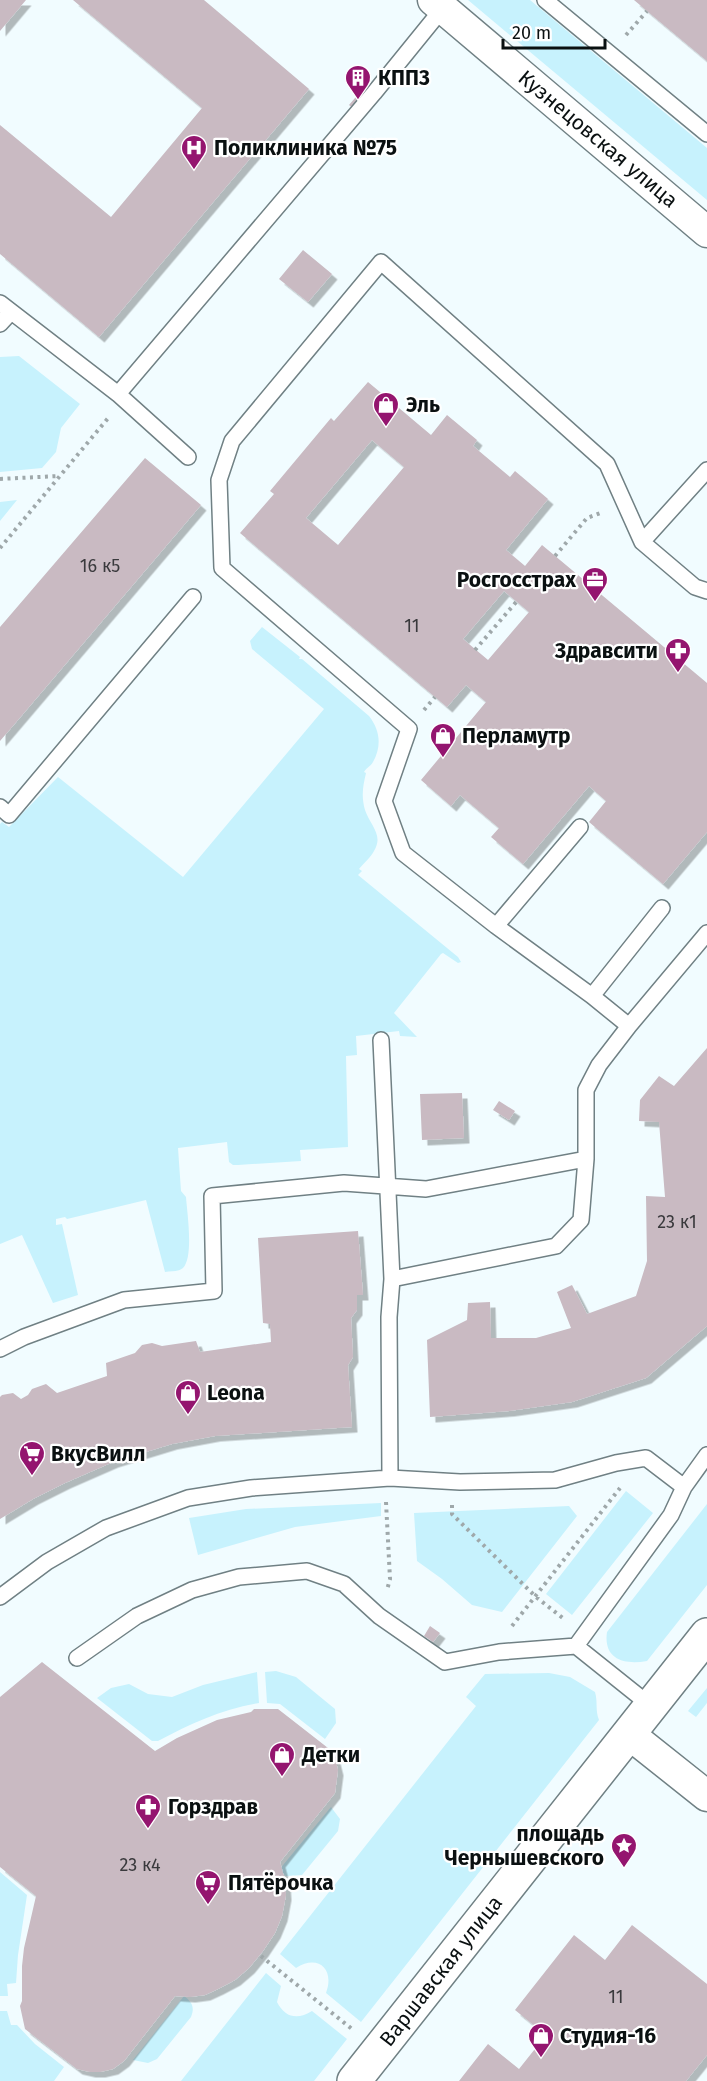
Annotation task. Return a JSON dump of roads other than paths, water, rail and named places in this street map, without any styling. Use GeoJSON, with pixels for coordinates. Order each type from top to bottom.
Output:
{"type":"FeatureCollection","features":[{"type":"Feature","properties":{"kind":"street","name":"Кузнецовская улица"},"geometry":{"type":"LineString","coordinates":[[438,4],[707,232]]}},
{"type":"Feature","properties":{"kind":"street","name":"Варшавская улица"},"geometry":{"type":"LineString","coordinates":[[354,2081],[707,1635]]}},
{"type":"Feature","properties":{"kind":"street"},"geometry":{"type":"LineString","coordinates":[[629,1734],[707,1796]]}},
{"type":"Feature","properties":{"kind":"lane"},"geometry":{"type":"LineString","coordinates":[[545,0],[707,134]]}},
{"type":"Feature","properties":{"kind":"lane"},"geometry":{"type":"LineString","coordinates":[[121,397],[374,93],[438,4]]}},
{"type":"Feature","properties":{"kind":"lane"},"geometry":{"type":"LineString","coordinates":[[628,1026],[592,996],[496,926],[403,853],[384,801],[409,729],[222,568],[219,480],[232,441],[381,262],[607,464],[642,542],[694,587],[707,591]]}},
{"type":"Feature","properties":{"kind":"lane"},"geometry":{"type":"LineString","coordinates":[[0,324],[5,307],[121,397],[188,458]]}},
{"type":"Feature","properties":{"kind":"lane"},"geometry":{"type":"LineString","coordinates":[[642,542],[707,470]]}},
{"type":"Feature","properties":{"kind":"lane"},"geometry":{"type":"LineString","coordinates":[[0,807],[9,814],[193,597]]}},
{"type":"Feature","properties":{"kind":"lane"},"geometry":{"type":"LineString","coordinates":[[496,926],[580,827]]}},
{"type":"Feature","properties":{"kind":"lane"},"geometry":{"type":"LineString","coordinates":[[592,996],[662,908]]}},
{"type":"Feature","properties":{"kind":"lane"},"geometry":{"type":"LineString","coordinates":[[392,1280],[556,1246],[582,1220],[586,1159],[586,1090],[599,1065],[628,1026],[707,933]]}},
{"type":"Feature","properties":{"kind":"lane"},"geometry":{"type":"LineString","coordinates":[[381,1040],[392,1280],[389,1317],[390,1478]]}},
{"type":"Feature","properties":{"kind":"lane"},"geometry":{"type":"LineString","coordinates":[[0,1349],[24,1337],[124,1300],[214,1291],[212,1196],[344,1183],[426,1189],[586,1159]]}},
{"type":"Feature","properties":{"kind":"lane"},"geometry":{"type":"LineString","coordinates":[[77,1658],[137,1616],[192,1590],[239,1577],[307,1571],[344,1584],[379,1616],[445,1662],[580,1640],[671,1515],[684,1488],[707,1455]]}},
{"type":"Feature","properties":{"kind":"lane"},"geometry":{"type":"LineString","coordinates":[[0,1598],[47,1562],[106,1528],[188,1498],[251,1488],[390,1478],[452,1482],[555,1480],[615,1463],[646,1458],[684,1488]]}},
{"type":"Feature","properties":{"kind":"lane"},"geometry":{"type":"LineString","coordinates":[[580,1640],[651,1706]]}},
{"type":"Feature","properties":{"kind":"place","name":"КПП3"},"geometry":{"type":"Point","coordinates":[358,101]}},
{"type":"Feature","properties":{"kind":"place","name":"Поликлиника №75"},"geometry":{"type":"Point","coordinates":[194,171]}},
{"type":"Feature","properties":{"kind":"place","name":"Эль"},"geometry":{"type":"Point","coordinates":[386,428]}},
{"type":"Feature","properties":{"kind":"place","name":"Росгосстрах"},"geometry":{"type":"Point","coordinates":[595,603]}},
{"type":"Feature","properties":{"kind":"place","name":"Здравсити"},"geometry":{"type":"Point","coordinates":[678,674]}},
{"type":"Feature","properties":{"kind":"place","name":"Перламутр"},"geometry":{"type":"Point","coordinates":[443,759]}},
{"type":"Feature","properties":{"kind":"place","name":"Leona"},"geometry":{"type":"Point","coordinates":[188,1416]}},
{"type":"Feature","properties":{"kind":"place","name":"ВкусВилл"},"geometry":{"type":"Point","coordinates":[32,1477]}},
{"type":"Feature","properties":{"kind":"place","name":"Детки"},"geometry":{"type":"Point","coordinates":[282,1778]}},
{"type":"Feature","properties":{"kind":"place","name":"Горздрав"},"geometry":{"type":"Point","coordinates":[148,1830]}},
{"type":"Feature","properties":{"kind":"place","name":"площадь Чернышевского"},"geometry":{"type":"Point","coordinates":[624,1869]}},
{"type":"Feature","properties":{"kind":"place","name":"Пятёрочка"},"geometry":{"type":"Point","coordinates":[208,1906]}},
{"type":"Feature","properties":{"kind":"place","name":"Студия-16"},"geometry":{"type":"Point","coordinates":[541,2059]}}]}
